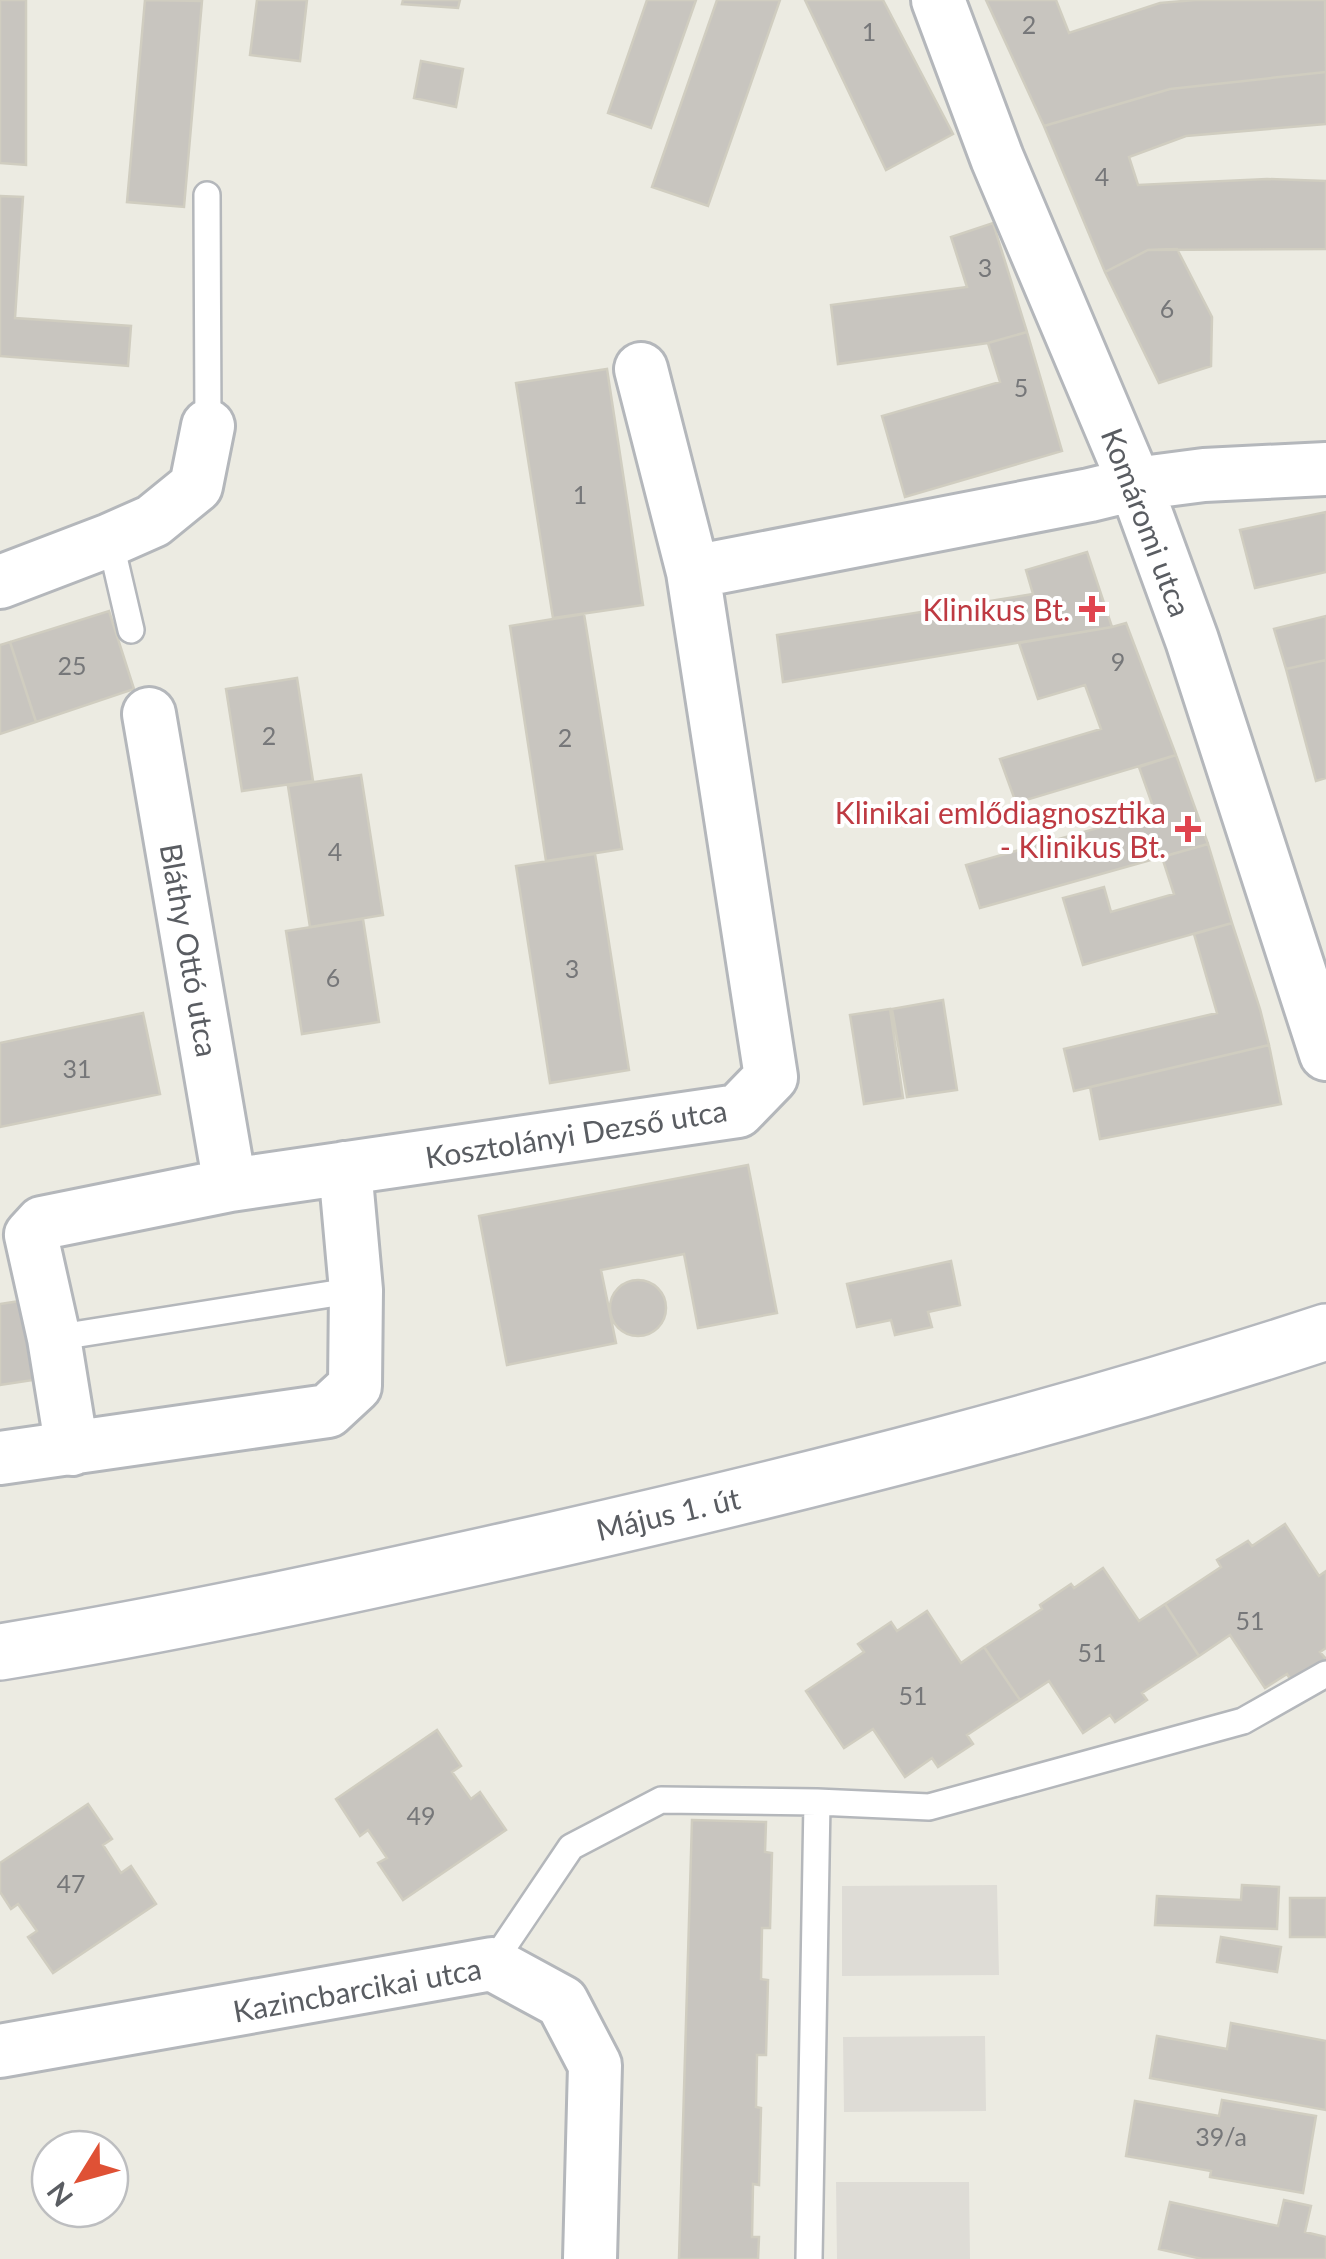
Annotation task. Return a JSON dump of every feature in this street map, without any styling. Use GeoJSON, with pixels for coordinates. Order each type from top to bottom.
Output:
{"type":"FeatureCollection","features":[{"type":"Feature","properties":{"kind":"main road","name":"Május 1. út"},"geometry":{"type":"LineString","coordinates":[[0,1652],[366,1582],[684,1510],[1053,1416],[1326,1332]]}},
{"type":"Feature","properties":{"kind":"street","name":"Komáromi utca"},"geometry":{"type":"LineString","coordinates":[[938,0],[997,158],[1135,484],[1192,640],[1326,1054]]}},
{"type":"Feature","properties":{"kind":"street","name":"Kosztolányi Dezső utca"},"geometry":{"type":"LineString","coordinates":[[54,1338],[31,1236],[42,1223],[230,1185],[738,1111],[771,1077],[693,572],[641,369]]}},
{"type":"Feature","properties":{"kind":"street"},"geometry":{"type":"LineString","coordinates":[[0,582],[153,521],[196,486],[208,426]]}},
{"type":"Feature","properties":{"kind":"street"},"geometry":{"type":"LineString","coordinates":[[693,572],[1135,484],[1204,475],[1326,469]]}},
{"type":"Feature","properties":{"kind":"street","name":"Bláthy Ottó utca"},"geometry":{"type":"LineString","coordinates":[[150,714],[230,1185]]}},
{"type":"Feature","properties":{"kind":"street"},"geometry":{"type":"LineString","coordinates":[[0,1458],[328,1411],[354,1386],[356,1290],[345,1168]]}},
{"type":"Feature","properties":{"kind":"street"},"geometry":{"type":"LineString","coordinates":[[54,1338],[72,1449]]}},
{"type":"Feature","properties":{"kind":"street","name":"Kazincbarcikai utca"},"geometry":{"type":"LineString","coordinates":[[0,2051],[492,1964],[562,2002],[595,2065],[590,2259]]}},
{"type":"Feature","properties":{"kind":"lane"},"geometry":{"type":"LineString","coordinates":[[208,195],[208,426]]}},
{"type":"Feature","properties":{"kind":"lane"},"geometry":{"type":"LineString","coordinates":[[110,540],[131,630]]}},
{"type":"Feature","properties":{"kind":"lane"},"geometry":{"type":"LineString","coordinates":[[54,1338],[356,1290]]}},
{"type":"Feature","properties":{"kind":"lane"},"geometry":{"type":"LineString","coordinates":[[492,1964],[571,1847],[662,1800],[928,1807],[1243,1721],[1326,1674]]}},
{"type":"Feature","properties":{"kind":"lane"},"geometry":{"type":"LineString","coordinates":[[809,2259],[817,1802]]}},
{"type":"Feature","properties":{"kind":"shaded area"},"geometry":{"type":"Polygon","coordinates":[[[997,1885],[999,1975],[842,1976],[842,1886],[997,1885]]]}},
{"type":"Feature","properties":{"kind":"shaded area"},"geometry":{"type":"Polygon","coordinates":[[[985,2036],[986,2111],[844,2112],[843,2037],[985,2036]]]}},
{"type":"Feature","properties":{"kind":"shaded area"},"geometry":{"type":"Polygon","coordinates":[[[836,2182],[969,2182],[970,2259],[837,2259],[836,2182]]]}},
{"type":"Feature","properties":{"kind":"building"},"geometry":{"type":"Polygon","coordinates":[[[0,0],[26,0],[26,165],[0,163],[0,0]]]}},
{"type":"Feature","properties":{"kind":"building"},"geometry":{"type":"Polygon","coordinates":[[[145,0],[202,1],[184,207],[127,202],[145,0]]]}},
{"type":"Feature","properties":{"kind":"building"},"geometry":{"type":"Polygon","coordinates":[[[257,0],[307,0],[300,61],[250,55],[257,0]]]}},
{"type":"Feature","properties":{"kind":"building"},"geometry":{"type":"Polygon","coordinates":[[[403,0],[460,0],[458,8],[402,4],[403,0]]]}},
{"type":"Feature","properties":{"kind":"building"},"geometry":{"type":"Polygon","coordinates":[[[647,0],[696,0],[651,128],[608,113],[647,0]]]}},
{"type":"Feature","properties":{"kind":"building"},"geometry":{"type":"Polygon","coordinates":[[[717,0],[780,0],[708,206],[652,187],[717,0]]]}},
{"type":"Feature","properties":{"kind":"building"},"geometry":{"type":"Polygon","coordinates":[[[805,0],[883,0],[953,134],[886,170],[805,0]]]}},
{"type":"Feature","properties":{"kind":"building"},"geometry":{"type":"Polygon","coordinates":[[[986,0],[1056,0],[1069,33],[1160,3],[1325,0],[1326,72],[1170,89],[1044,126],[986,0]]]}},
{"type":"Feature","properties":{"kind":"building"},"geometry":{"type":"Polygon","coordinates":[[[421,61],[463,69],[456,107],[414,98],[421,61]]]}},
{"type":"Feature","properties":{"kind":"building"},"geometry":{"type":"Polygon","coordinates":[[[1326,72],[1326,124],[1186,136],[1129,157],[1138,185],[1267,179],[1326,181],[1326,249],[1148,250],[1105,272],[1044,126],[1170,89],[1326,72]]]}},
{"type":"Feature","properties":{"kind":"building"},"geometry":{"type":"Polygon","coordinates":[[[0,196],[23,197],[15,318],[131,326],[128,366],[0,356],[0,196]]]}},
{"type":"Feature","properties":{"kind":"building"},"geometry":{"type":"Polygon","coordinates":[[[993,223],[1027,332],[988,343],[838,364],[831,305],[967,287],[951,237],[993,223]]]}},
{"type":"Feature","properties":{"kind":"building"},"geometry":{"type":"Polygon","coordinates":[[[1177,249],[1212,317],[1211,366],[1159,383],[1105,272],[1148,250],[1177,249]]]}},
{"type":"Feature","properties":{"kind":"building"},"geometry":{"type":"Polygon","coordinates":[[[1027,332],[1062,451],[905,497],[882,416],[1000,382],[988,343],[1027,332]]]}},
{"type":"Feature","properties":{"kind":"building"},"geometry":{"type":"Polygon","coordinates":[[[607,369],[643,605],[553,618],[516,383],[607,369]]]}},
{"type":"Feature","properties":{"kind":"building"},"geometry":{"type":"Polygon","coordinates":[[[1326,512],[1326,572],[1255,588],[1240,530],[1326,512]]]}},
{"type":"Feature","properties":{"kind":"building"},"geometry":{"type":"Polygon","coordinates":[[[1087,552],[1112,627],[783,682],[777,635],[1033,594],[1026,570],[1087,552]]]}},
{"type":"Feature","properties":{"kind":"building"},"geometry":{"type":"Polygon","coordinates":[[[109,611],[134,689],[36,722],[10,642],[109,611]]]}},
{"type":"Feature","properties":{"kind":"building"},"geometry":{"type":"Polygon","coordinates":[[[584,614],[622,849],[546,861],[510,626],[584,614]]]}},
{"type":"Feature","properties":{"kind":"building"},"geometry":{"type":"Polygon","coordinates":[[[1326,616],[1326,660],[1286,669],[1274,629],[1326,616]]]}},
{"type":"Feature","properties":{"kind":"building"},"geometry":{"type":"Polygon","coordinates":[[[1126,623],[1176,755],[1016,803],[1000,759],[1101,729],[1085,685],[1038,699],[1019,643],[1126,623]]]}},
{"type":"Feature","properties":{"kind":"building"},"geometry":{"type":"Polygon","coordinates":[[[10,642],[36,722],[0,734],[0,645],[10,642]]]}},
{"type":"Feature","properties":{"kind":"building"},"geometry":{"type":"Polygon","coordinates":[[[1326,660],[1326,778],[1316,781],[1286,669],[1326,660]]]}},
{"type":"Feature","properties":{"kind":"building"},"geometry":{"type":"Polygon","coordinates":[[[297,678],[313,781],[242,791],[226,689],[297,678]]]}},
{"type":"Feature","properties":{"kind":"building"},"geometry":{"type":"Polygon","coordinates":[[[1176,755],[1208,844],[980,908],[966,865],[1155,812],[1139,767],[1176,755]]]}},
{"type":"Feature","properties":{"kind":"building"},"geometry":{"type":"Polygon","coordinates":[[[361,775],[383,915],[310,927],[288,786],[361,775]]]}},
{"type":"Feature","properties":{"kind":"building"},"geometry":{"type":"Polygon","coordinates":[[[1208,844],[1232,923],[1083,965],[1063,898],[1104,887],[1111,912],[1174,894],[1162,857],[1208,844]]]}},
{"type":"Feature","properties":{"kind":"building"},"geometry":{"type":"Polygon","coordinates":[[[595,854],[629,1070],[550,1083],[516,866],[595,854]]]}},
{"type":"Feature","properties":{"kind":"building"},"geometry":{"type":"Polygon","coordinates":[[[363,919],[379,1022],[302,1034],[286,931],[363,919]]]}},
{"type":"Feature","properties":{"kind":"building"},"geometry":{"type":"Polygon","coordinates":[[[1232,923],[1269,1045],[1074,1091],[1064,1049],[1217,1013],[1194,934],[1232,923]]]}},
{"type":"Feature","properties":{"kind":"building"},"geometry":{"type":"Polygon","coordinates":[[[943,1000],[957,1090],[907,1097],[892,1009],[943,1000]]]}},
{"type":"Feature","properties":{"kind":"building"},"geometry":{"type":"Polygon","coordinates":[[[890,1009],[903,1098],[864,1104],[850,1015],[890,1009]]]}},
{"type":"Feature","properties":{"kind":"building"},"geometry":{"type":"Polygon","coordinates":[[[143,1013],[160,1094],[0,1127],[0,1043],[143,1013]]]}},
{"type":"Feature","properties":{"kind":"building"},"geometry":{"type":"Polygon","coordinates":[[[1269,1045],[1281,1104],[1100,1139],[1090,1087],[1269,1045]]]}},
{"type":"Feature","properties":{"kind":"building"},"geometry":{"type":"Polygon","coordinates":[[[748,1165],[777,1313],[698,1328],[684,1254],[601,1270],[616,1343],[507,1365],[479,1216],[748,1165]]]}},
{"type":"Feature","properties":{"kind":"building"},"geometry":{"type":"Polygon","coordinates":[[[951,1261],[960,1305],[928,1312],[932,1327],[895,1335],[891,1320],[857,1327],[847,1284],[951,1261]]]}},
{"type":"Feature","properties":{"kind":"building"},"geometry":{"type":"Polygon","coordinates":[[[638,1280],[658,1288],[666,1308],[658,1328],[638,1336],[618,1328],[610,1308],[618,1288],[638,1280]]]}},
{"type":"Feature","properties":{"kind":"building"},"geometry":{"type":"Polygon","coordinates":[[[20,1301],[33,1380],[0,1385],[0,1304],[20,1301]]]}},
{"type":"Feature","properties":{"kind":"building"},"geometry":{"type":"Polygon","coordinates":[[[1285,1524],[1319,1576],[1326,1571],[1326,1648],[1320,1652],[1326,1659],[1292,1682],[1287,1674],[1265,1688],[1230,1635],[1199,1656],[1165,1604],[1221,1567],[1217,1560],[1248,1541],[1252,1546],[1285,1524]]]}},
{"type":"Feature","properties":{"kind":"building"},"geometry":{"type":"Polygon","coordinates":[[[1103,1568],[1139,1621],[1165,1604],[1199,1656],[1142,1693],[1147,1700],[1115,1722],[1110,1715],[1083,1733],[1049,1681],[1020,1700],[984,1647],[1042,1609],[1040,1605],[1071,1584],[1074,1588],[1103,1568]]]}},
{"type":"Feature","properties":{"kind":"building"},"geometry":{"type":"Polygon","coordinates":[[[927,1611],[961,1663],[984,1647],[1020,1700],[967,1735],[973,1744],[938,1767],[932,1758],[905,1777],[873,1729],[844,1748],[806,1691],[864,1652],[858,1644],[891,1622],[897,1631],[927,1611]]]}},
{"type":"Feature","properties":{"kind":"building"},"geometry":{"type":"Polygon","coordinates":[[[437,1730],[461,1766],[452,1772],[471,1799],[480,1792],[506,1830],[403,1900],[378,1863],[387,1858],[368,1830],[360,1836],[336,1799],[437,1730]]]}},
{"type":"Feature","properties":{"kind":"building"},"geometry":{"type":"Polygon","coordinates":[[[88,1804],[112,1839],[103,1845],[121,1873],[131,1866],[156,1904],[53,1973],[28,1937],[37,1931],[18,1904],[11,1909],[0,1892],[0,1863],[88,1804]]]}},
{"type":"Feature","properties":{"kind":"building"},"geometry":{"type":"Polygon","coordinates":[[[692,1820],[766,1822],[765,1852],[772,1853],[770,1928],[762,1928],[761,1979],[768,1980],[766,2055],[757,2055],[756,2107],[761,2108],[759,2185],[753,2184],[752,2237],[759,2237],[758,2259],[679,2259],[692,1820]]]}},
{"type":"Feature","properties":{"kind":"building"},"geometry":{"type":"Polygon","coordinates":[[[1242,1885],[1279,1887],[1277,1929],[1155,1925],[1157,1896],[1241,1900],[1242,1885]]]}},
{"type":"Feature","properties":{"kind":"building"},"geometry":{"type":"Polygon","coordinates":[[[1290,1898],[1326,1898],[1326,1937],[1290,1937],[1290,1898]]]}},
{"type":"Feature","properties":{"kind":"building"},"geometry":{"type":"Polygon","coordinates":[[[1221,1937],[1281,1947],[1277,1972],[1217,1962],[1221,1937]]]}},
{"type":"Feature","properties":{"kind":"building"},"geometry":{"type":"Polygon","coordinates":[[[1231,2023],[1326,2041],[1326,2110],[1150,2078],[1157,2036],[1227,2049],[1231,2023]]]}},
{"type":"Feature","properties":{"kind":"building"},"geometry":{"type":"Polygon","coordinates":[[[1222,2100],[1316,2116],[1303,2193],[1210,2177],[1211,2171],[1126,2156],[1135,2101],[1219,2116],[1222,2100]]]}},
{"type":"Feature","properties":{"kind":"building"},"geometry":{"type":"Polygon","coordinates":[[[1284,2200],[1311,2206],[1305,2232],[1326,2237],[1326,2259],[1202,2259],[1159,2249],[1170,2202],[1278,2226],[1284,2200]]]}},
{"type":"Feature","properties":{"kind":"place","name":"Klinikus Bt."},"geometry":{"type":"Point","coordinates":[1092,609]}},
{"type":"Feature","properties":{"kind":"place","name":"Klinikai emlődiagnosztika - Klinikus Bt."},"geometry":{"type":"Point","coordinates":[1188,829]}}]}
